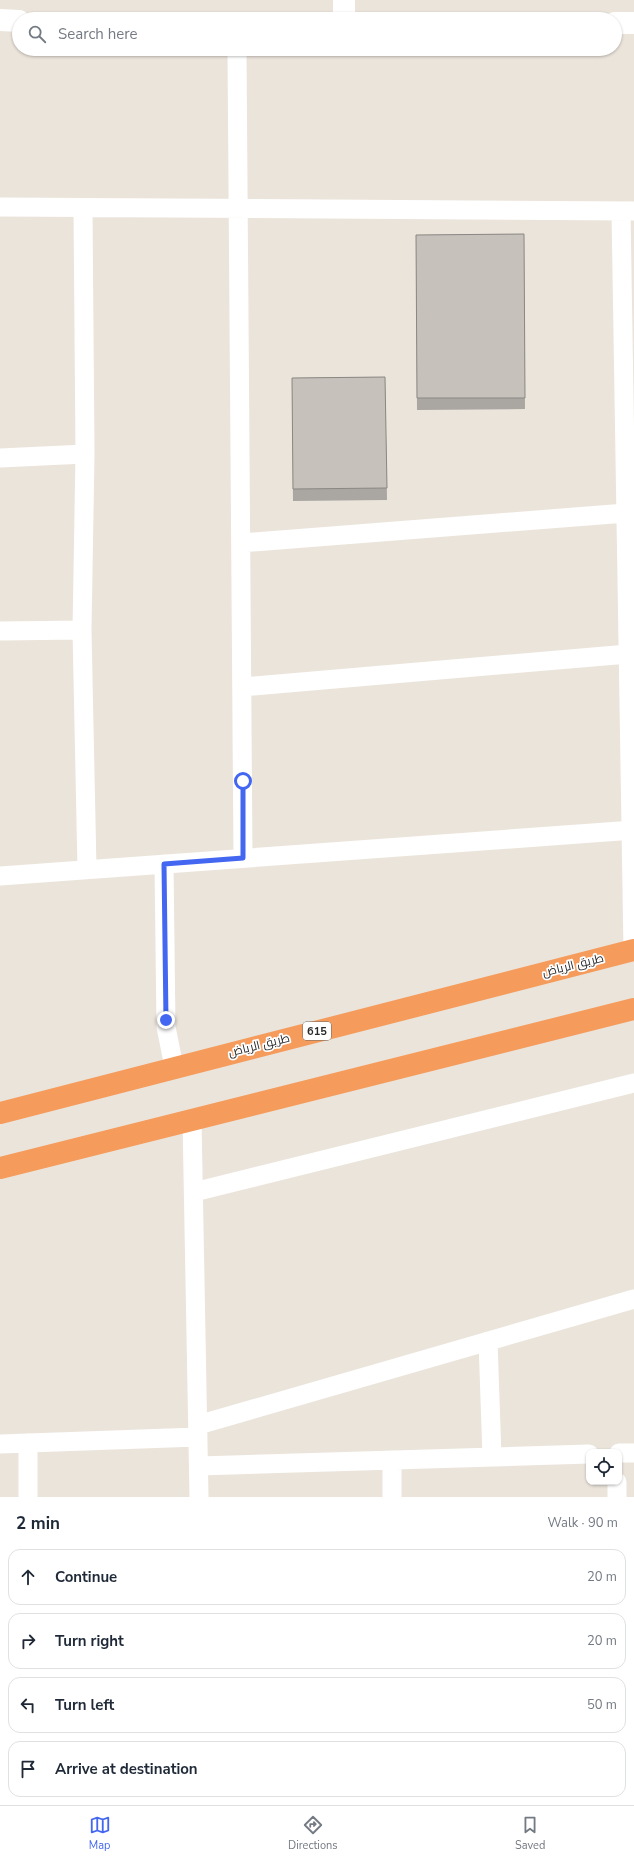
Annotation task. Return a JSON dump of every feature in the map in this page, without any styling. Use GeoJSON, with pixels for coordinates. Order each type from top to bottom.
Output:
{"type":"FeatureCollection","features":[{"type":"Feature","properties":{"kind":"highway","name":"طريق الرياض"},"geometry":{"type":"LineString","coordinates":[[0,1112],[633,950]]}},
{"type":"Feature","properties":{"kind":"highway"},"geometry":{"type":"LineString","coordinates":[[0,1168],[634,1009]]}},
{"type":"Feature","properties":{"kind":"street"},"geometry":{"type":"LineString","coordinates":[[344,0],[344,12]]}},
{"type":"Feature","properties":{"kind":"street"},"geometry":{"type":"LineString","coordinates":[[0,20],[12,21]]}},
{"type":"Feature","properties":{"kind":"street"},"geometry":{"type":"LineString","coordinates":[[622,23],[634,23]]}},
{"type":"Feature","properties":{"kind":"street"},"geometry":{"type":"LineString","coordinates":[[237,56],[243,858]]}},
{"type":"Feature","properties":{"kind":"street"},"geometry":{"type":"LineString","coordinates":[[0,207],[627,211],[626,513],[633,950]]}},
{"type":"Feature","properties":{"kind":"street"},"geometry":{"type":"LineString","coordinates":[[83,208],[85,454],[82,630],[87,869]]}},
{"type":"Feature","properties":{"kind":"street"},"geometry":{"type":"LineString","coordinates":[[0,458],[85,454]]}},
{"type":"Feature","properties":{"kind":"street"},"geometry":{"type":"LineString","coordinates":[[241,544],[626,513]]}},
{"type":"Feature","properties":{"kind":"street"},"geometry":{"type":"LineString","coordinates":[[0,631],[82,630]]}},
{"type":"Feature","properties":{"kind":"street"},"geometry":{"type":"LineString","coordinates":[[242,687],[628,654]]}},
{"type":"Feature","properties":{"kind":"street"},"geometry":{"type":"LineString","coordinates":[[0,876],[632,830]]}},
{"type":"Feature","properties":{"kind":"street"},"geometry":{"type":"LineString","coordinates":[[164,864],[166,1027],[174,1067]]}},
{"type":"Feature","properties":{"kind":"street"},"geometry":{"type":"LineString","coordinates":[[194,1192],[634,1083]]}},
{"type":"Feature","properties":{"kind":"street"},"geometry":{"type":"LineString","coordinates":[[192,1119],[199,1497]]}},
{"type":"Feature","properties":{"kind":"street"},"geometry":{"type":"LineString","coordinates":[[0,1444],[198,1431],[634,1299]]}},
{"type":"Feature","properties":{"kind":"street"},"geometry":{"type":"LineString","coordinates":[[488,1342],[492,1457]]}},
{"type":"Feature","properties":{"kind":"street"},"geometry":{"type":"LineString","coordinates":[[28,1443],[28,1497]]}},
{"type":"Feature","properties":{"kind":"street"},"geometry":{"type":"LineString","coordinates":[[622,1453],[634,1453]]}},
{"type":"Feature","properties":{"kind":"street"},"geometry":{"type":"LineString","coordinates":[[199,1466],[586,1454]]}},
{"type":"Feature","properties":{"kind":"street"},"geometry":{"type":"LineString","coordinates":[[392,1460],[392,1497]]}},
{"type":"Feature","properties":{"kind":"street"},"geometry":{"type":"LineString","coordinates":[[617,1485],[617,1497]]}},
{"type":"Feature","properties":{"kind":"building"},"geometry":{"type":"Polygon","coordinates":[[[524,234],[525,398],[417,398],[416,235],[524,234]]]}},
{"type":"Feature","properties":{"kind":"building"},"geometry":{"type":"Polygon","coordinates":[[[385,377],[387,488],[293,489],[292,378],[385,377]]]}},
{"type":"Feature","properties":{"kind":"route"},"geometry":{"type":"LineString","coordinates":[[166,1020],[164,864],[243,858],[243,781]]}}]}
